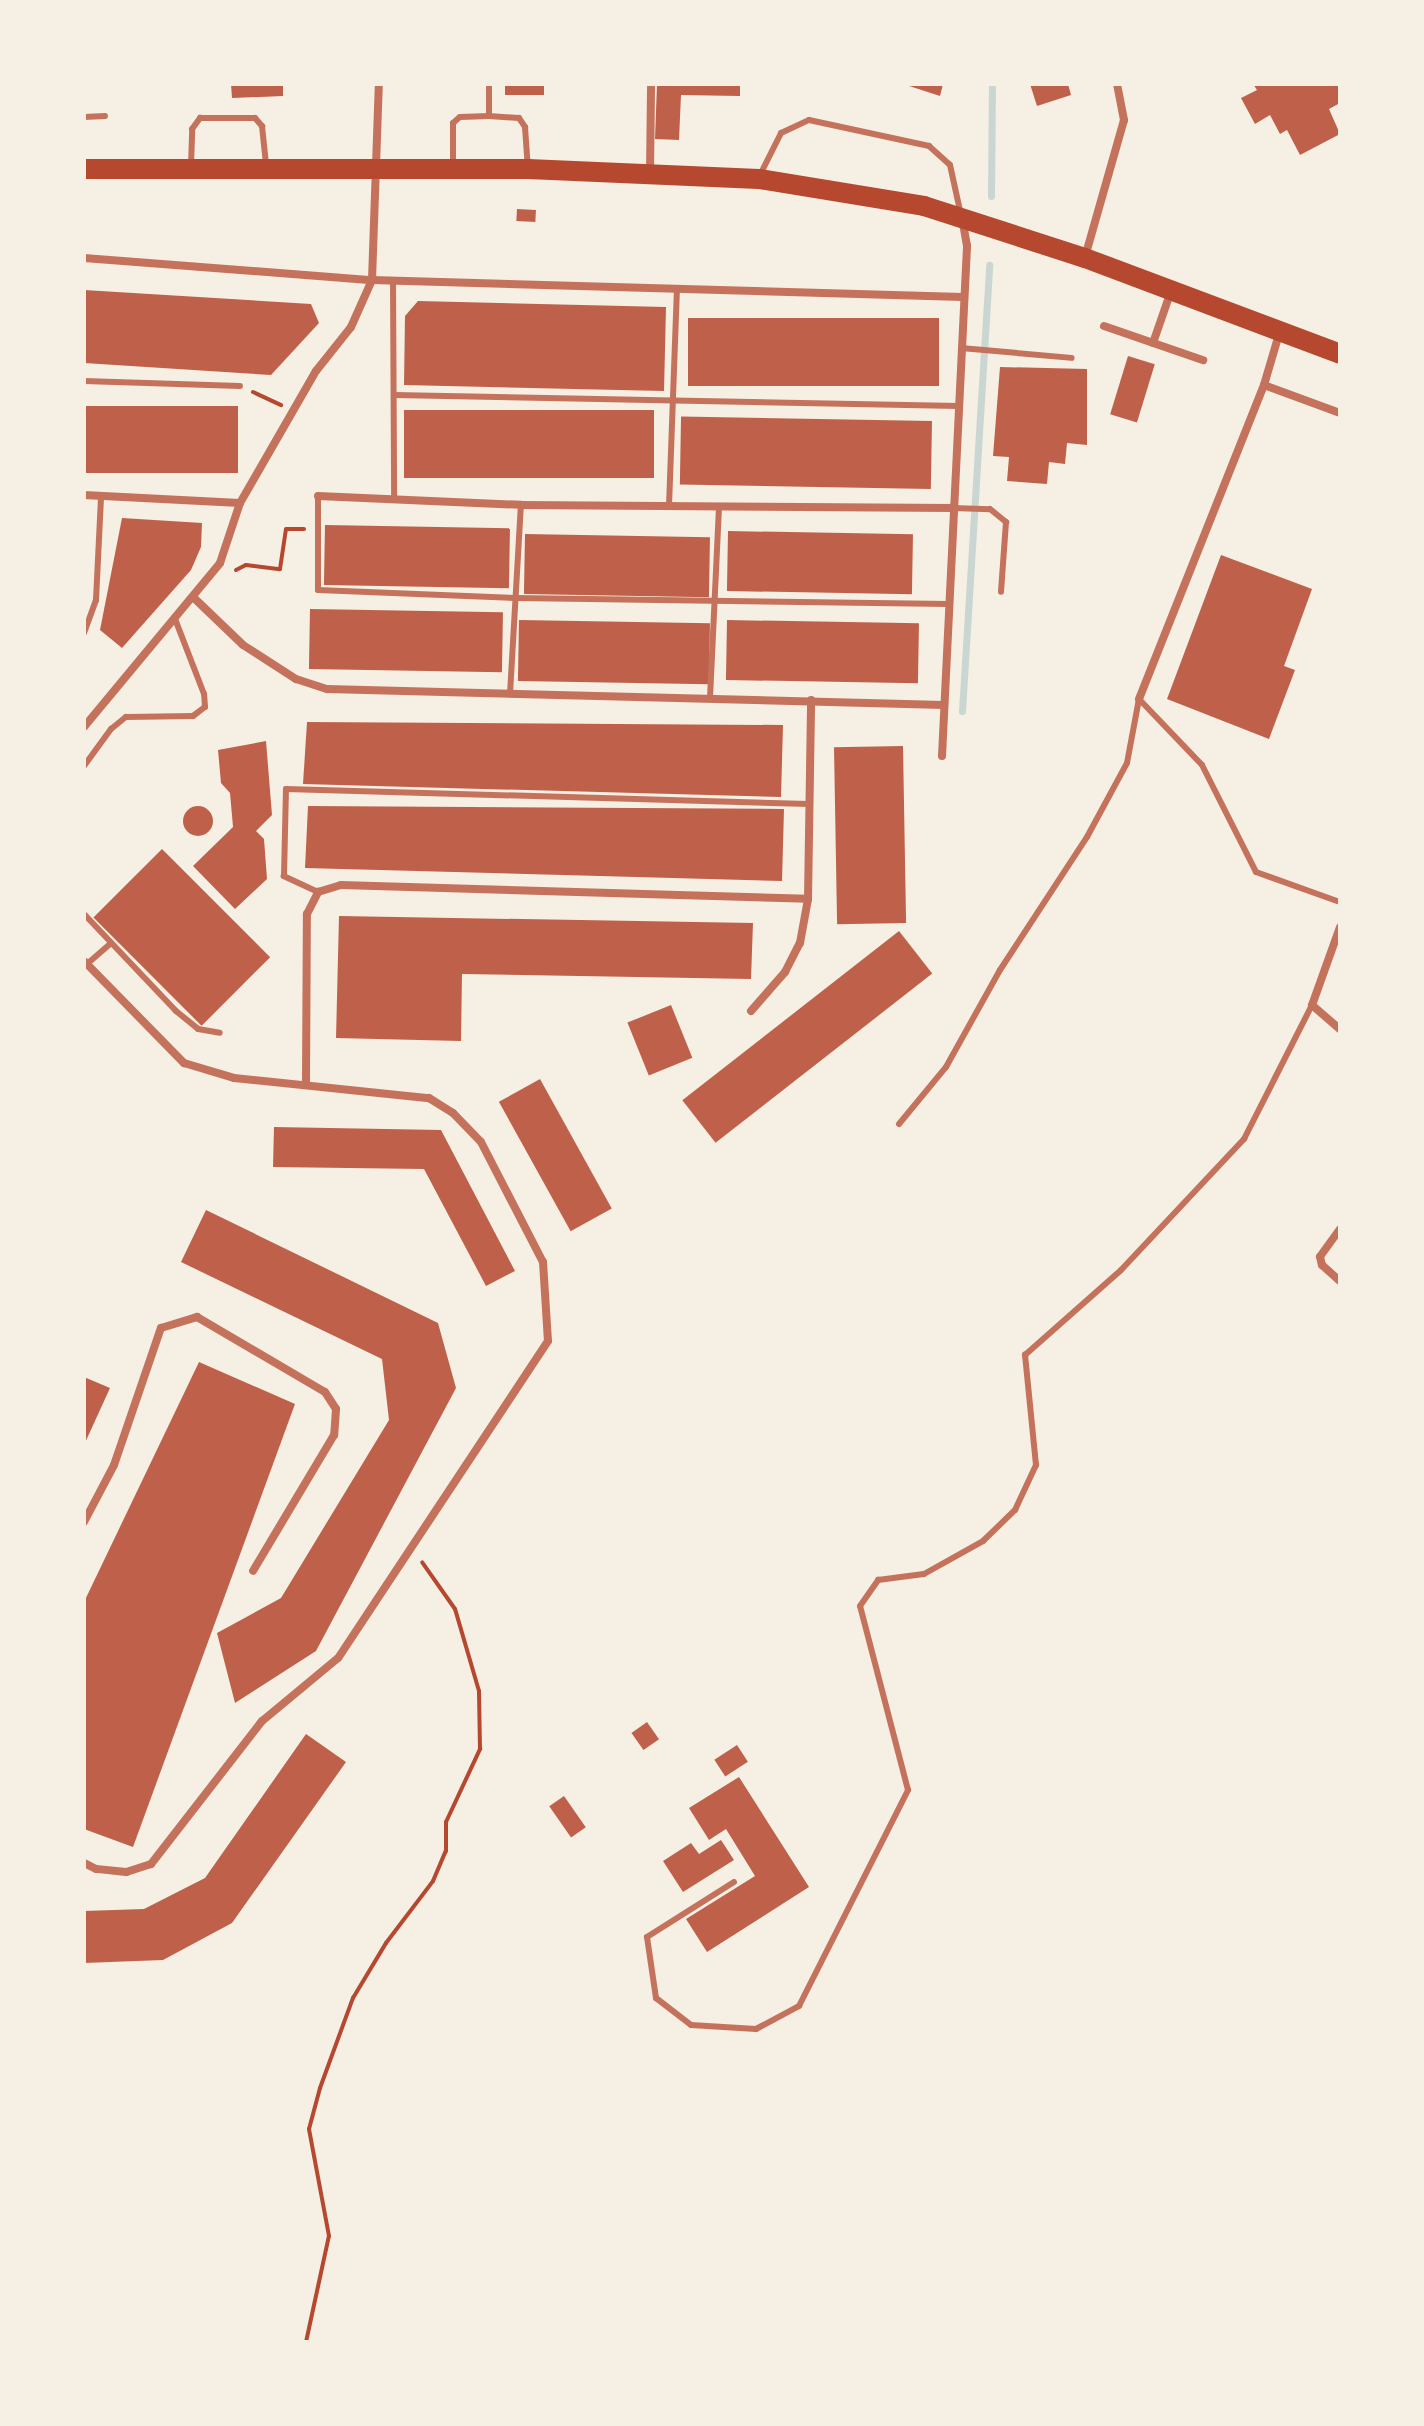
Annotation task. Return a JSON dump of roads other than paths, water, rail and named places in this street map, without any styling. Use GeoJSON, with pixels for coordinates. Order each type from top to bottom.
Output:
{"type":"FeatureCollection","features":[{"type":"Feature","properties":{"kind":"main road"},"geometry":{"type":"LineString","coordinates":[[84,169],[528,169],[759,179],[924,206],[1085,258],[1340,354]]}},
{"type":"Feature","properties":{"kind":"street"},"geometry":{"type":"LineString","coordinates":[[84,727],[220,563],[240,503],[316,371],[351,327],[372,280],[379,84]]}},
{"type":"Feature","properties":{"kind":"street"},"geometry":{"type":"LineString","coordinates":[[650,172],[651,84]]}},
{"type":"Feature","properties":{"kind":"street"},"geometry":{"type":"LineString","coordinates":[[1085,258],[1124,120],[1117,84]]}},
{"type":"Feature","properties":{"kind":"street"},"geometry":{"type":"LineString","coordinates":[[942,756],[967,246],[962,219]]}},
{"type":"Feature","properties":{"kind":"street"},"geometry":{"type":"LineString","coordinates":[[84,258],[372,280],[963,297]]}},
{"type":"Feature","properties":{"kind":"street"},"geometry":{"type":"LineString","coordinates":[[1153,343],[1171,291]]}},
{"type":"Feature","properties":{"kind":"street"},"geometry":{"type":"LineString","coordinates":[[1104,326],[1203,360]]}},
{"type":"Feature","properties":{"kind":"street"},"geometry":{"type":"LineString","coordinates":[[1139,699],[1264,385],[1280,331]]}},
{"type":"Feature","properties":{"kind":"street"},"geometry":{"type":"LineString","coordinates":[[1264,385],[1340,413]]}},
{"type":"Feature","properties":{"kind":"street"},"geometry":{"type":"LineString","coordinates":[[84,495],[240,503]]}},
{"type":"Feature","properties":{"kind":"street"},"geometry":{"type":"LineString","coordinates":[[318,496],[521,505],[953,508]]}},
{"type":"Feature","properties":{"kind":"street"},"geometry":{"type":"LineString","coordinates":[[193,597],[243,645],[296,679],[327,689],[944,705]]}},
{"type":"Feature","properties":{"kind":"street"},"geometry":{"type":"LineString","coordinates":[[751,1011],[785,972],[800,943],[808,899],[811,700]]}},
{"type":"Feature","properties":{"kind":"street"},"geometry":{"type":"LineString","coordinates":[[306,1083],[307,914],[318,892],[341,885],[808,899]]}},
{"type":"Feature","properties":{"kind":"street"},"geometry":{"type":"LineString","coordinates":[[1340,927],[1312,1005],[1340,1029]]}},
{"type":"Feature","properties":{"kind":"street"},"geometry":{"type":"LineString","coordinates":[[84,1863],[96,1869],[126,1872],[151,1864],[262,1721],[338,1658],[548,1341],[543,1262],[481,1142],[453,1113],[429,1098],[234,1078],[184,1063],[85,963]]}},
{"type":"Feature","properties":{"kind":"street"},"geometry":{"type":"LineString","coordinates":[[1340,1229],[1320,1257],[1322,1265],[1340,1281]]}},
{"type":"Feature","properties":{"kind":"street"},"geometry":{"type":"LineString","coordinates":[[84,1522],[114,1465],[161,1328],[197,1317],[325,1392],[336,1409],[334,1435],[253,1571]]}},
{"type":"Feature","properties":{"kind":"lane"},"geometry":{"type":"LineString","coordinates":[[489,84],[489,116]]}},
{"type":"Feature","properties":{"kind":"lane"},"geometry":{"type":"LineString","coordinates":[[84,117],[105,116]]}},
{"type":"Feature","properties":{"kind":"lane"},"geometry":{"type":"LineString","coordinates":[[454,170],[453,123],[460,117],[489,116],[519,118],[525,127],[528,169]]}},
{"type":"Feature","properties":{"kind":"lane"},"geometry":{"type":"LineString","coordinates":[[190,169],[195,123],[200,118],[255,118],[262,126],[267,169]]}},
{"type":"Feature","properties":{"kind":"lane"},"geometry":{"type":"LineString","coordinates":[[759,179],[781,133],[809,120],[929,146],[950,165],[962,219]]}},
{"type":"Feature","properties":{"kind":"lane"},"geometry":{"type":"LineString","coordinates":[[393,280],[394,499]]}},
{"type":"Feature","properties":{"kind":"lane"},"geometry":{"type":"LineString","coordinates":[[669,506],[677,288]]}},
{"type":"Feature","properties":{"kind":"lane"},"geometry":{"type":"LineString","coordinates":[[961,348],[1072,358]]}},
{"type":"Feature","properties":{"kind":"lane"},"geometry":{"type":"LineString","coordinates":[[84,381],[240,386]]}},
{"type":"Feature","properties":{"kind":"lane"},"geometry":{"type":"LineString","coordinates":[[394,395],[959,406]]}},
{"type":"Feature","properties":{"kind":"lane"},"geometry":{"type":"LineString","coordinates":[[84,633],[96,600],[101,496]]}},
{"type":"Feature","properties":{"kind":"lane"},"geometry":{"type":"LineString","coordinates":[[318,496],[318,590],[516,598],[949,604]]}},
{"type":"Feature","properties":{"kind":"lane"},"geometry":{"type":"LineString","coordinates":[[510,694],[521,505]]}},
{"type":"Feature","properties":{"kind":"lane"},"geometry":{"type":"LineString","coordinates":[[710,698],[719,507]]}},
{"type":"Feature","properties":{"kind":"lane"},"geometry":{"type":"LineString","coordinates":[[953,508],[990,509],[1006,522],[1001,592]]}},
{"type":"Feature","properties":{"kind":"lane"},"geometry":{"type":"LineString","coordinates":[[84,599],[96,600]]}},
{"type":"Feature","properties":{"kind":"lane"},"geometry":{"type":"LineString","coordinates":[[84,766],[111,729],[126,717],[193,716],[205,707],[204,694],[175,619]]}},
{"type":"Feature","properties":{"kind":"lane"},"geometry":{"type":"LineString","coordinates":[[1139,699],[1202,765],[1256,872],[1340,902]]}},
{"type":"Feature","properties":{"kind":"lane"},"geometry":{"type":"LineString","coordinates":[[899,1124],[946,1067],[1000,970],[1087,837],[1127,763],[1139,699]]}},
{"type":"Feature","properties":{"kind":"lane"},"geometry":{"type":"LineString","coordinates":[[318,892],[284,876],[286,789],[809,804]]}},
{"type":"Feature","properties":{"kind":"lane"},"geometry":{"type":"LineString","coordinates":[[84,914],[198,1029],[220,1033]]}},
{"type":"Feature","properties":{"kind":"lane"},"geometry":{"type":"LineString","coordinates":[[85,963],[111,943]]}},
{"type":"Feature","properties":{"kind":"lane"},"geometry":{"type":"LineString","coordinates":[[734,1882],[647,1937],[656,1998],[691,2025],[756,2029],[799,2006],[908,1790],[860,1606],[878,1580],[924,1574],[983,1541],[1015,1510],[1036,1465],[1025,1355],[1121,1270],[1244,1139],[1312,1005]]}},
{"type":"Feature","properties":{"kind":"waterway"},"geometry":{"type":"LineString","coordinates":[[991,196],[992,84]]}},
{"type":"Feature","properties":{"kind":"waterway"},"geometry":{"type":"LineString","coordinates":[[962,711],[989,265]]}}]}
